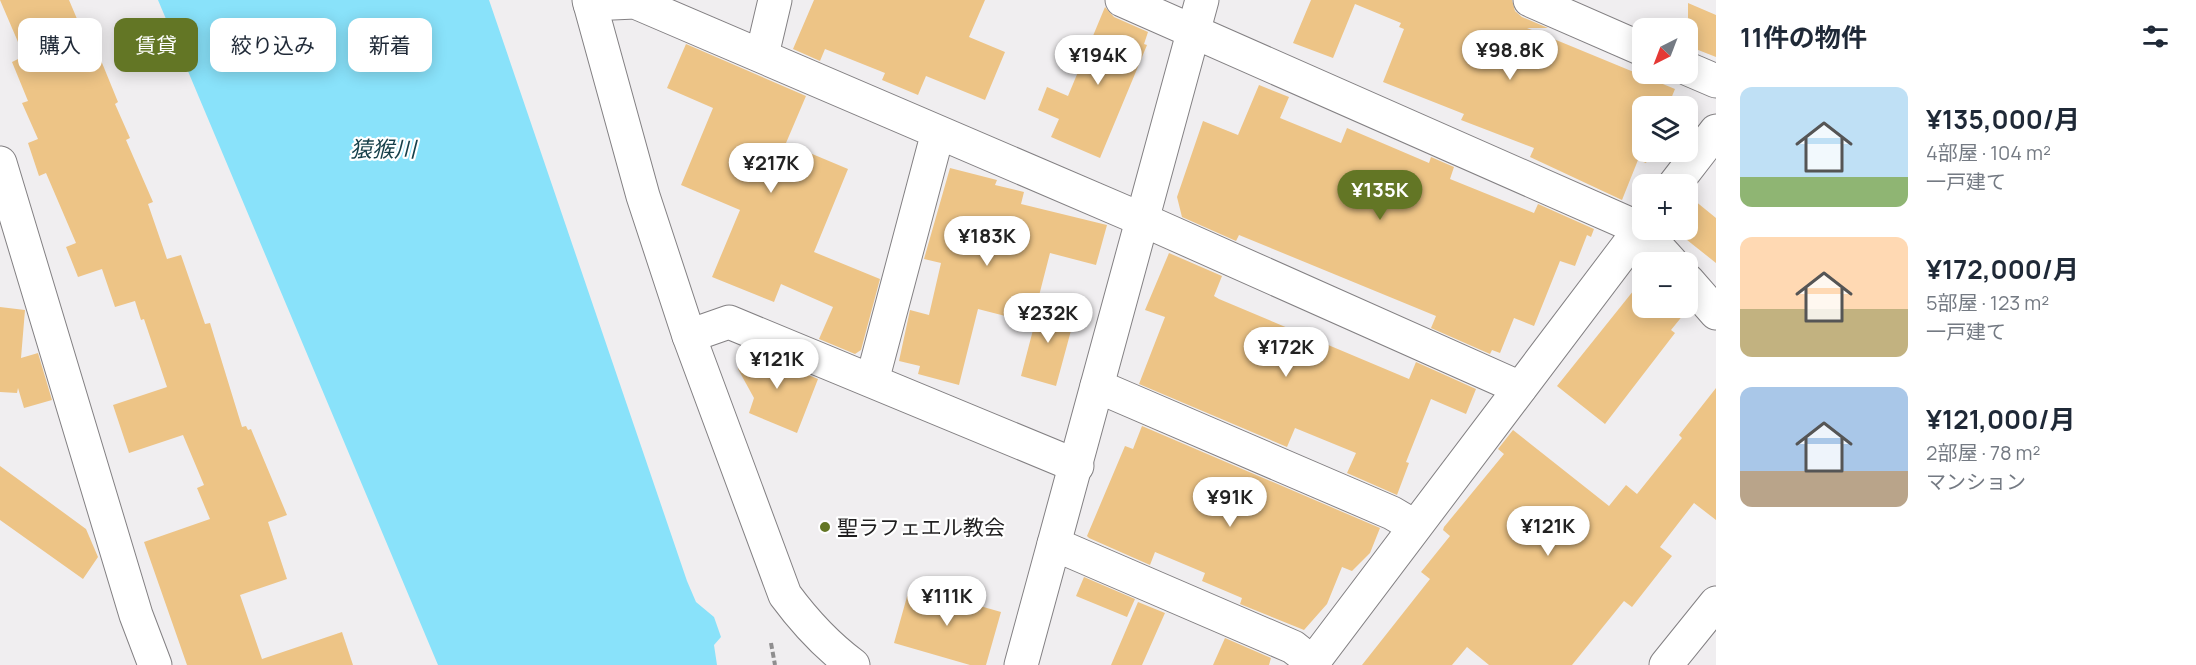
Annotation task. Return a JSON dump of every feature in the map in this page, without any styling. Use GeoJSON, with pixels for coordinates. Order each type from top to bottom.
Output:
{"type":"FeatureCollection","features":[{"type":"Feature","properties":{"kind":"street"},"geometry":{"type":"LineString","coordinates":[[762,56],[775,0]]}},
{"type":"Feature","properties":{"kind":"street"},"geometry":{"type":"LineString","coordinates":[[1122,0],[1198,15],[1632,223]]}},
{"type":"Feature","properties":{"kind":"street"},"geometry":{"type":"LineString","coordinates":[[1530,0],[1632,45]]}},
{"type":"Feature","properties":{"kind":"street"},"geometry":{"type":"LineString","coordinates":[[838,660],[785,595],[689,336],[643,196],[589,2],[635,2],[1141,219],[1520,388]]}},
{"type":"Feature","properties":{"kind":"street"},"geometry":{"type":"LineString","coordinates":[[1021,665],[1198,15]]}},
{"type":"Feature","properties":{"kind":"street"},"geometry":{"type":"LineString","coordinates":[[1698,73],[1716,81]]}},
{"type":"Feature","properties":{"kind":"street"},"geometry":{"type":"LineString","coordinates":[[1683,174],[1716,131]]}},
{"type":"Feature","properties":{"kind":"street"},"geometry":{"type":"LineString","coordinates":[[872,381],[938,132]]}},
{"type":"Feature","properties":{"kind":"street"},"geometry":{"type":"LineString","coordinates":[[0,163],[136,615],[155,665]]}},
{"type":"Feature","properties":{"kind":"street"},"geometry":{"type":"LineString","coordinates":[[1054,544],[1293,647],[1312,664],[1414,526],[1633,240]]}},
{"type":"Feature","properties":{"kind":"street"},"geometry":{"type":"LineString","coordinates":[[1652,240],[1662,252]]}},
{"type":"Feature","properties":{"kind":"street"},"geometry":{"type":"LineString","coordinates":[[1698,293],[1716,314]]}},
{"type":"Feature","properties":{"kind":"street"},"geometry":{"type":"LineString","coordinates":[[689,336],[729,322],[1077,466]]}},
{"type":"Feature","properties":{"kind":"street"},"geometry":{"type":"LineString","coordinates":[[1097,386],[1392,513],[1414,526]]}},
{"type":"Feature","properties":{"kind":"street"},"geometry":{"type":"LineString","coordinates":[[1666,665],[1716,603]]}},
{"type":"Feature","properties":{"kind":"path"},"geometry":{"type":"LineString","coordinates":[[771,643],[775,665]]}},
{"type":"Feature","properties":{"kind":"water","name":"猿猴川"},"geometry":{"type":"Polygon","coordinates":[[[158,0],[489,0],[687,581],[696,602],[714,617],[721,637],[714,645],[717,665],[438,665],[188,72],[198,72],[198,18],[166,18],[158,0]]]}},
{"type":"Feature","properties":{"kind":"building"},"geometry":{"type":"Polygon","coordinates":[[[0,0],[69,0],[77,18],[18,18],[18,42],[0,0]]]}},
{"type":"Feature","properties":{"kind":"building"},"geometry":{"type":"Polygon","coordinates":[[[814,0],[985,0],[969,37],[1005,52],[985,100],[926,76],[918,95],[882,80],[885,73],[825,49],[820,61],[793,49],[814,0]]]}},
{"type":"Feature","properties":{"kind":"building"},"geometry":{"type":"Polygon","coordinates":[[[1311,0],[1512,0],[1515,11],[1522,17],[1548,28],[1527,28],[1632,71],[1632,84],[1663,84],[1675,89],[1672,96],[1632,96],[1632,162],[1637,162],[1622,200],[1530,157],[1534,148],[1461,120],[1464,114],[1383,82],[1404,29],[1399,27],[1401,23],[1355,4],[1333,58],[1293,43],[1311,0]]]}},
{"type":"Feature","properties":{"kind":"building"},"geometry":{"type":"Polygon","coordinates":[[[1688,3],[1716,15],[1716,57],[1698,50],[1698,18],[1688,18],[1688,3]]]}},
{"type":"Feature","properties":{"kind":"building"},"geometry":{"type":"Polygon","coordinates":[[[1105,7],[1114,17],[1148,32],[1144,44],[1147,45],[1100,158],[1051,137],[1059,119],[1038,110],[1047,87],[1068,96],[1105,7]]]}},
{"type":"Feature","properties":{"kind":"building"},"geometry":{"type":"Polygon","coordinates":[[[686,44],[806,96],[786,143],[848,169],[814,252],[880,279],[861,350],[855,354],[819,339],[833,307],[781,284],[774,302],[712,277],[740,210],[681,185],[713,108],[667,88],[686,44]]]}},
{"type":"Feature","properties":{"kind":"building"},"geometry":{"type":"Polygon","coordinates":[[[18,59],[18,72],[102,72],[102,63],[118,102],[115,104],[130,138],[126,140],[153,202],[148,204],[167,259],[181,255],[205,324],[210,323],[242,427],[246,426],[248,430],[251,429],[287,515],[268,522],[287,579],[240,595],[262,659],[342,632],[353,665],[187,665],[144,542],[210,519],[197,488],[204,485],[183,435],[129,453],[113,405],[167,387],[144,319],[141,320],[135,301],[115,307],[102,269],[78,277],[66,247],[76,243],[46,173],[39,176],[28,143],[38,139],[22,103],[28,101],[12,62],[18,59]]]}},
{"type":"Feature","properties":{"kind":"building"},"geometry":{"type":"Polygon","coordinates":[[[1259,85],[1289,97],[1280,118],[1341,143],[1347,128],[1429,163],[1431,157],[1454,167],[1450,179],[1534,213],[1538,204],[1594,229],[1591,237],[1587,235],[1575,266],[1560,261],[1534,326],[1514,318],[1500,353],[1492,350],[1490,354],[1431,328],[1436,316],[1239,235],[1236,241],[1182,217],[1177,197],[1203,121],[1238,135],[1259,85]]]}},
{"type":"Feature","properties":{"kind":"building"},"geometry":{"type":"Polygon","coordinates":[[[950,168],[997,180],[995,185],[1024,192],[1021,204],[1107,225],[1096,265],[1050,253],[1032,323],[978,309],[959,385],[918,374],[920,366],[899,361],[910,310],[929,315],[941,263],[924,259],[950,168]]]}},
{"type":"Feature","properties":{"kind":"building"},"geometry":{"type":"Polygon","coordinates":[[[1698,203],[1716,218],[1716,263],[1687,240],[1698,240],[1698,203]]]}},
{"type":"Feature","properties":{"kind":"building"},"geometry":{"type":"Polygon","coordinates":[[[1169,253],[1222,276],[1214,296],[1219,299],[1409,379],[1416,362],[1476,389],[1466,414],[1431,399],[1406,462],[1409,463],[1397,495],[1347,473],[1356,453],[1295,428],[1287,447],[1139,384],[1165,317],[1145,310],[1169,253]]]}},
{"type":"Feature","properties":{"kind":"building"},"geometry":{"type":"Polygon","coordinates":[[[1632,292],[1632,318],[1681,318],[1671,330],[1675,333],[1605,424],[1557,386],[1632,292]]]}},
{"type":"Feature","properties":{"kind":"building"},"geometry":{"type":"Polygon","coordinates":[[[1040,303],[1076,312],[1056,386],[1021,376],[1040,303]]]}},
{"type":"Feature","properties":{"kind":"building"},"geometry":{"type":"Polygon","coordinates":[[[0,307],[25,310],[21,358],[38,353],[52,400],[24,408],[18,388],[17,393],[0,392],[0,307]]]}},
{"type":"Feature","properties":{"kind":"building"},"geometry":{"type":"Polygon","coordinates":[[[746,349],[818,379],[797,433],[749,413],[754,398],[738,369],[746,349]]]}},
{"type":"Feature","properties":{"kind":"building"},"geometry":{"type":"Polygon","coordinates":[[[1716,388],[1716,520],[1694,503],[1660,547],[1672,556],[1632,607],[1624,601],[1572,665],[1489,665],[1467,647],[1452,665],[1362,665],[1430,579],[1421,572],[1450,536],[1443,530],[1444,527],[1504,454],[1498,449],[1513,430],[1609,506],[1626,485],[1637,494],[1682,438],[1679,435],[1716,388]]]}},
{"type":"Feature","properties":{"kind":"building"},"geometry":{"type":"Polygon","coordinates":[[[1142,426],[1380,528],[1370,553],[1352,571],[1342,567],[1327,604],[1304,630],[1240,604],[1242,598],[1202,581],[1205,573],[1155,552],[1150,565],[1089,538],[1087,536],[1125,446],[1133,449],[1142,426]]]}},
{"type":"Feature","properties":{"kind":"building"},"geometry":{"type":"Polygon","coordinates":[[[0,466],[86,529],[98,557],[83,579],[0,520],[0,466]]]}},
{"type":"Feature","properties":{"kind":"building"},"geometry":{"type":"Polygon","coordinates":[[[1084,577],[1135,599],[1127,617],[1076,596],[1084,577]]]}},
{"type":"Feature","properties":{"kind":"building"},"geometry":{"type":"Polygon","coordinates":[[[910,586],[1001,612],[986,665],[970,665],[894,643],[910,586]]]}},
{"type":"Feature","properties":{"kind":"building"},"geometry":{"type":"Polygon","coordinates":[[[1138,602],[1165,613],[1142,665],[1111,665],[1138,602]]]}},
{"type":"Feature","properties":{"kind":"building"},"geometry":{"type":"Polygon","coordinates":[[[1225,638],[1271,658],[1269,665],[1213,665],[1225,638]]]}},
{"type":"Feature","properties":{"kind":"place","name":"聖ラフェエル教会"},"geometry":{"type":"Point","coordinates":[825,527]}}]}
